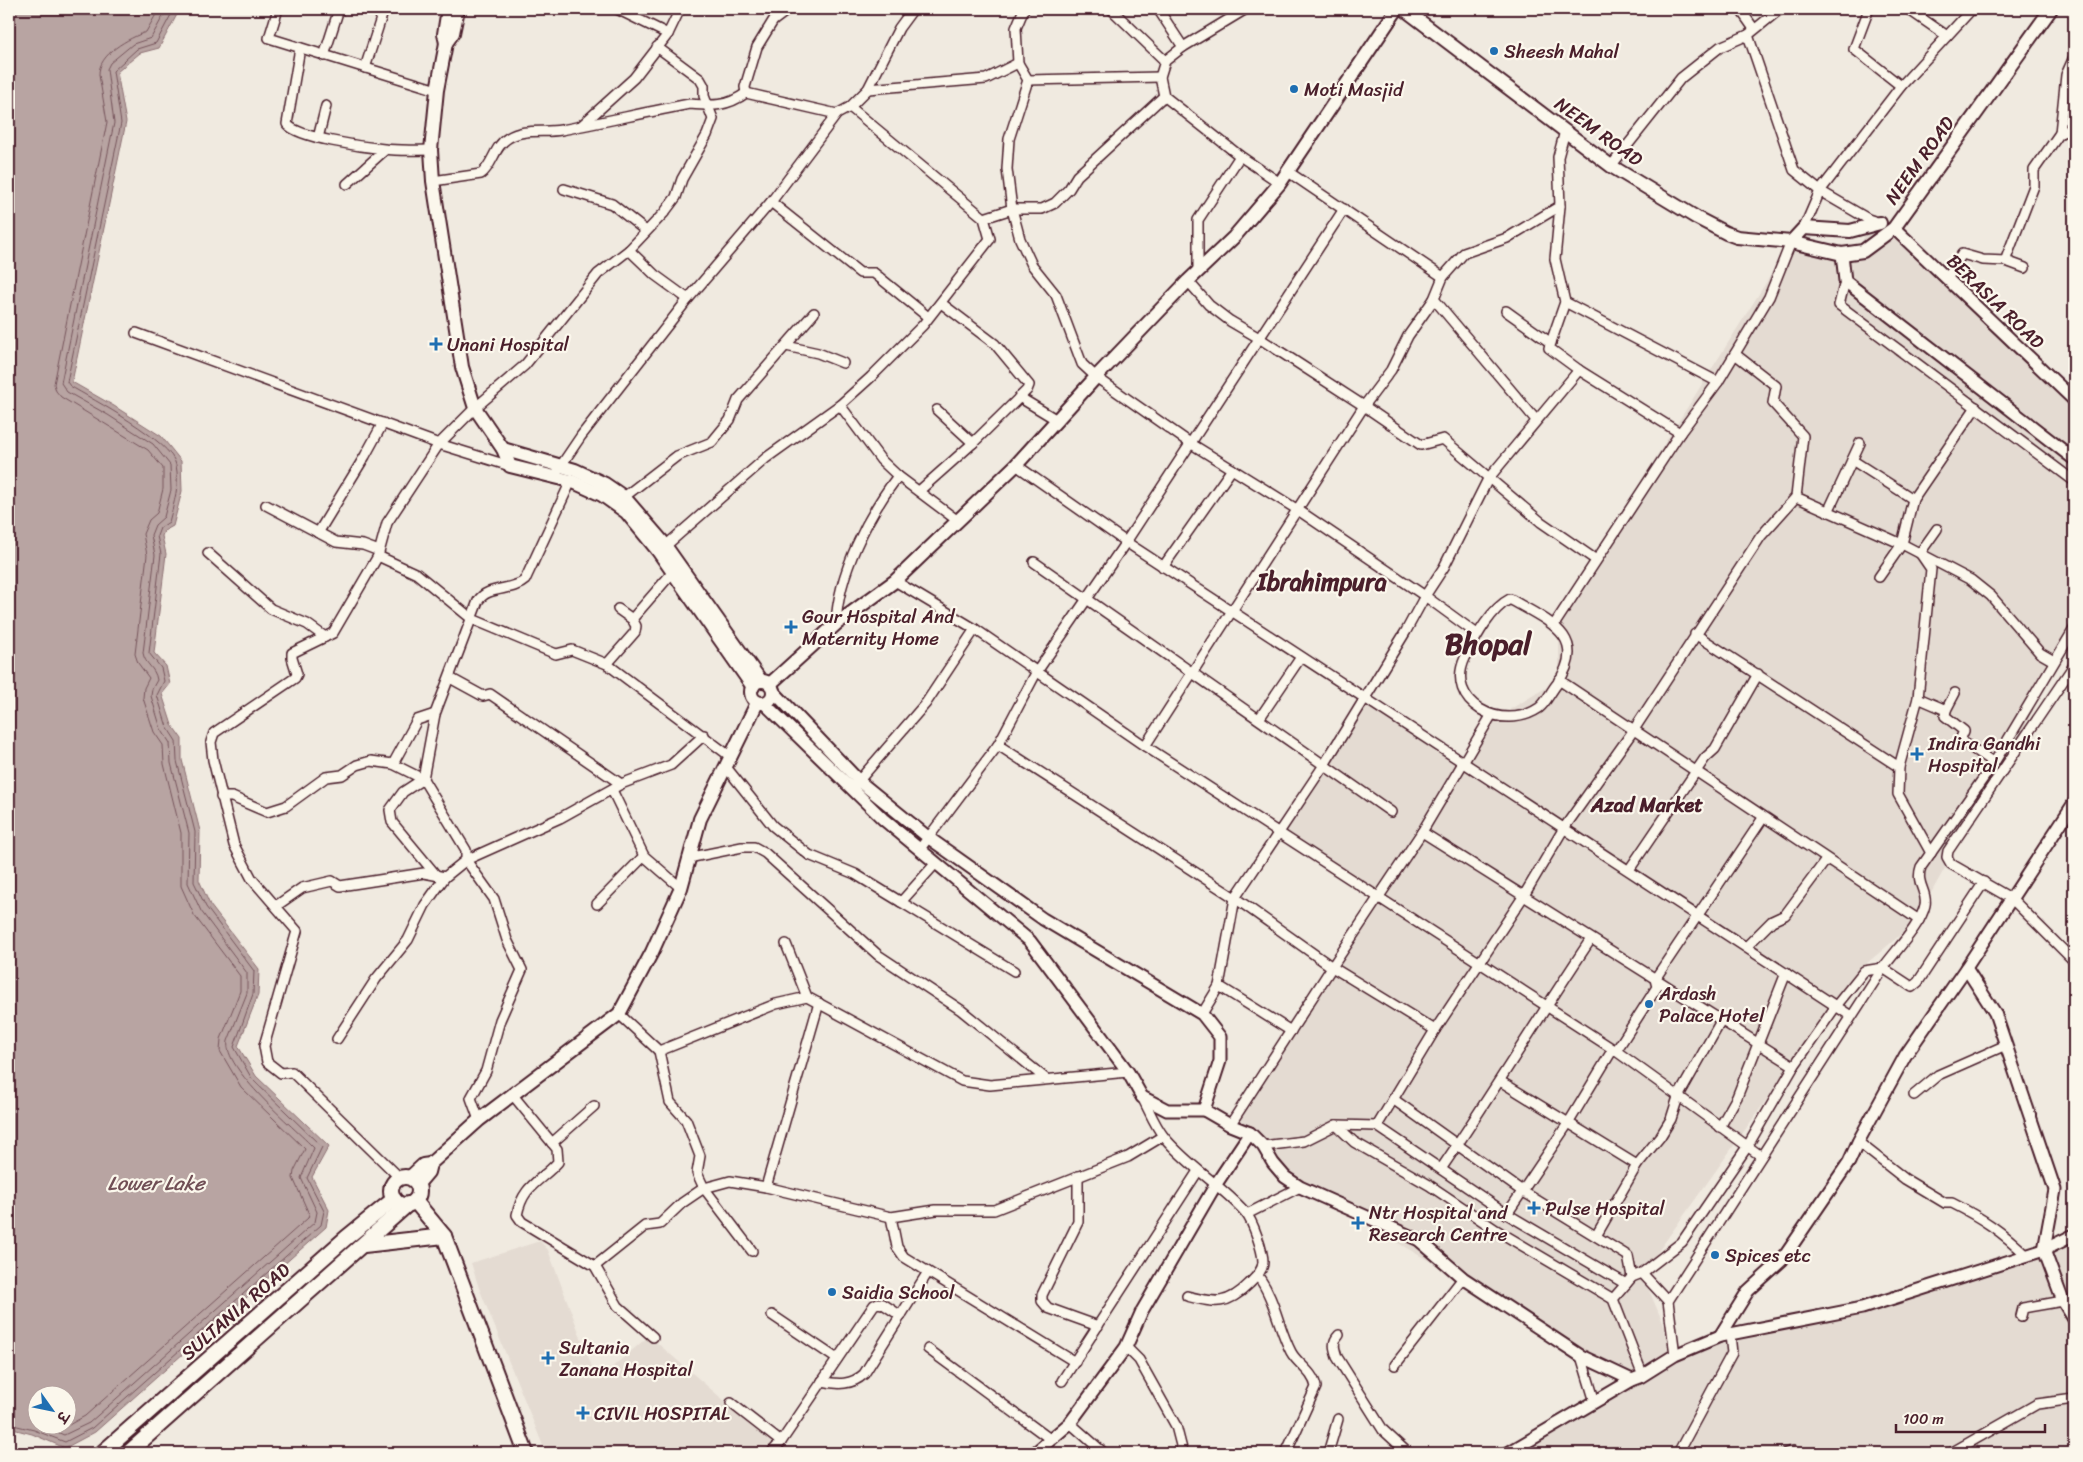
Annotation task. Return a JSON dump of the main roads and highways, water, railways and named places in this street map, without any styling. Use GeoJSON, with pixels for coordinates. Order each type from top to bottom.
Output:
{"type":"FeatureCollection","features":[{"type":"Feature","properties":{"kind":"main road"},"geometry":{"type":"LineString","coordinates":[[412,1203],[400,1204],[394,1199],[392,1186],[409,1180],[423,1165],[430,1164],[478,1120],[619,1014],[652,952],[681,888],[700,819],[728,762],[761,703],[772,698],[624,498],[605,484],[575,470],[557,472],[510,466],[503,450],[475,408],[462,367],[433,182],[431,150],[437,90],[446,43],[444,34],[448,9]]}},
{"type":"Feature","properties":{"kind":"main road"},"geometry":{"type":"LineString","coordinates":[[446,43],[453,33],[458,9]]}},
{"type":"Feature","properties":{"kind":"main road"},"geometry":{"type":"LineString","coordinates":[[761,703],[752,697],[836,624],[894,581],[958,521],[1016,465],[1096,377],[1188,281],[1234,237],[1280,183],[1397,9]]}},
{"type":"Feature","properties":{"kind":"main road","name":"NEEM ROAD"},"geometry":{"type":"LineString","coordinates":[[1404,9],[1611,166],[1697,218],[1737,237],[1791,242],[1842,254],[1863,250],[1894,228],[2051,9]]}},
{"type":"Feature","properties":{"kind":"main road"},"geometry":{"type":"LineString","coordinates":[[1791,242],[1804,228],[1850,232],[1880,223]]}},
{"type":"Feature","properties":{"kind":"main road"},"geometry":{"type":"LineString","coordinates":[[503,450],[557,472],[571,481],[602,495],[626,512],[662,549],[672,573],[764,686]]}},
{"type":"Feature","properties":{"kind":"main road"},"geometry":{"type":"LineString","coordinates":[[409,1180],[420,1190],[412,1203]]}},
{"type":"Feature","properties":{"kind":"main road","name":"SULTANIA ROAD"},"geometry":{"type":"LineString","coordinates":[[102,1453],[346,1238],[394,1199]]}},
{"type":"Feature","properties":{"kind":"main road"},"geometry":{"type":"LineString","coordinates":[[412,1203],[444,1236],[526,1453]]}},
{"type":"Feature","properties":{"kind":"main road","name":"SULTANIA ROAD"},"geometry":{"type":"LineString","coordinates":[[128,1453],[296,1302],[412,1203]]}},
{"type":"Feature","properties":{"kind":"main road"},"geometry":{"type":"LineString","coordinates":[[364,1244],[444,1236]]}},
{"type":"Feature","properties":{"kind":"water","name":"Lower Lake"},"geometry":{"type":"Polygon","coordinates":[[[9,9],[180,9],[159,48],[140,53],[117,72],[126,122],[72,382],[161,436],[181,461],[182,491],[173,526],[164,531],[162,536],[166,554],[154,653],[166,666],[170,684],[162,694],[172,725],[182,739],[182,760],[200,831],[199,880],[210,905],[259,969],[258,995],[238,1046],[256,1076],[329,1146],[312,1177],[329,1210],[326,1227],[95,1432],[65,1448],[32,1434],[78,1434],[78,1384],[28,1384],[28,1433],[9,1428],[9,9]]]}},
{"type":"Feature","properties":{"kind":"place","name":"Sheesh Mahal"},"geometry":{"type":"Point","coordinates":[1494,51]}},
{"type":"Feature","properties":{"kind":"place","name":"Moti Masjid"},"geometry":{"type":"Point","coordinates":[1294,89]}},
{"type":"Feature","properties":{"kind":"place","name":"Unani Hospital"},"geometry":{"type":"Point","coordinates":[436,344]}},
{"type":"Feature","properties":{"kind":"place","name":"Gour Hospital And Maternity Home"},"geometry":{"type":"Point","coordinates":[791,627]}},
{"type":"Feature","properties":{"kind":"place","name":"Indira Gandhi Hospital"},"geometry":{"type":"Point","coordinates":[1917,754]}},
{"type":"Feature","properties":{"kind":"place","name":"Ardash Palace Hotel"},"geometry":{"type":"Point","coordinates":[1649,1004]}},
{"type":"Feature","properties":{"kind":"place","name":"Pulse Hospital"},"geometry":{"type":"Point","coordinates":[1534,1208]}},
{"type":"Feature","properties":{"kind":"place","name":"Ntr Hospital and Research Centre"},"geometry":{"type":"Point","coordinates":[1358,1223]}},
{"type":"Feature","properties":{"kind":"place","name":"Spices etc"},"geometry":{"type":"Point","coordinates":[1715,1255]}},
{"type":"Feature","properties":{"kind":"place","name":"Saidia School"},"geometry":{"type":"Point","coordinates":[832,1292]}},
{"type":"Feature","properties":{"kind":"place","name":"Sultania Zanana Hospital"},"geometry":{"type":"Point","coordinates":[548,1358]}},
{"type":"Feature","properties":{"kind":"place","name":"CIVIL HOSPITAL"},"geometry":{"type":"Point","coordinates":[583,1413]}},
{"type":"Feature","properties":{"kind":"district","name":"Ibrahimpura"},"geometry":{"type":"Point","coordinates":[1322,582]}},
{"type":"Feature","properties":{"kind":"district","name":"Bhopal"},"geometry":{"type":"Point","coordinates":[1488,644]}},
{"type":"Feature","properties":{"kind":"district","name":"Azad Market"},"geometry":{"type":"Point","coordinates":[1647,805]}}]}
